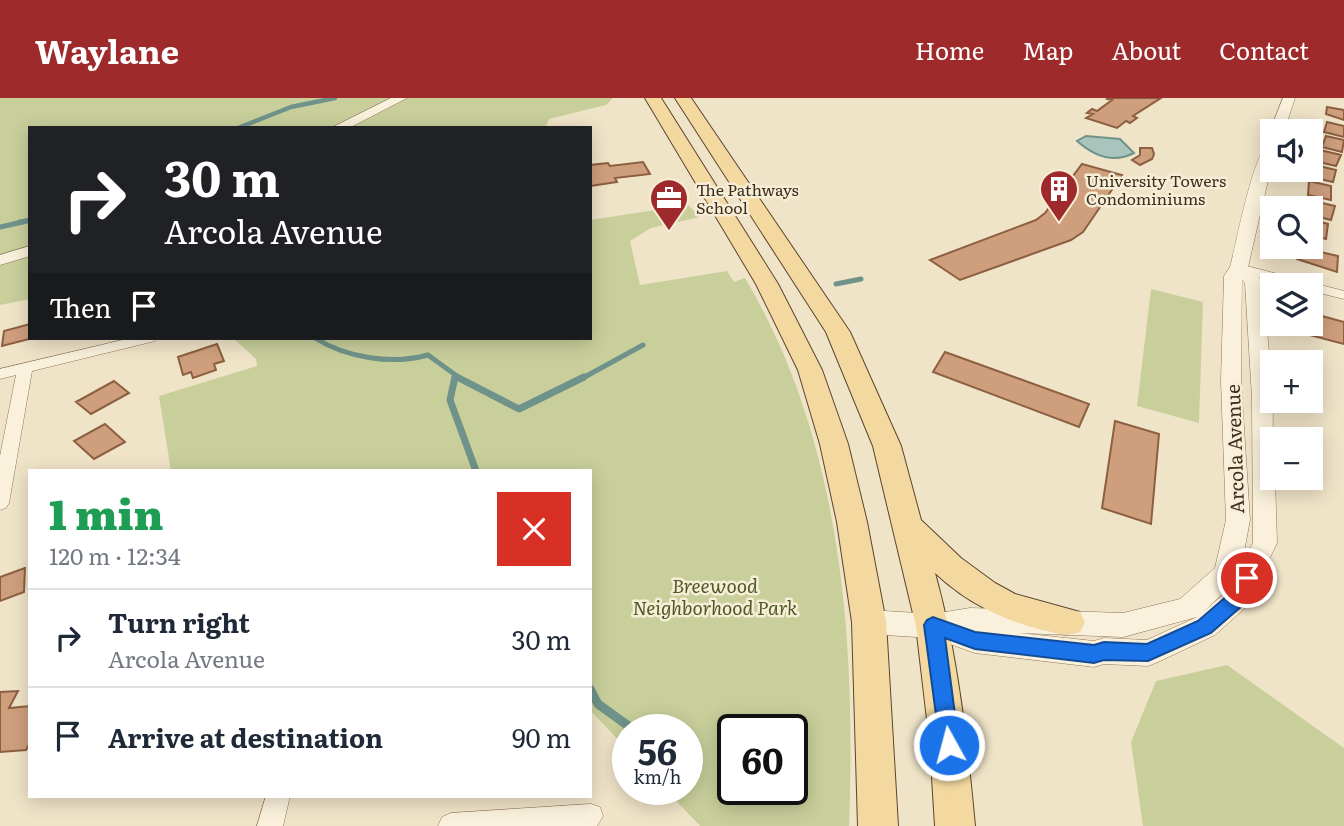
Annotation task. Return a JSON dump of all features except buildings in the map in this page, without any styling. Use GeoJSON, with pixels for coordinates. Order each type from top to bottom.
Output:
{"type":"FeatureCollection","features":[{"type":"Feature","properties":{"kind":"main road"},"geometry":{"type":"LineString","coordinates":[[653,98],[766,284],[810,370],[834,444],[869,622],[878,826]]}},
{"type":"Feature","properties":{"kind":"main road"},"geometry":{"type":"LineString","coordinates":[[683,98],[838,332],[887,446],[933,625],[949,745],[955,826]]}},
{"type":"Feature","properties":{"kind":"main road"},"geometry":{"type":"LineString","coordinates":[[907,524],[952,571],[978,590],[998,601],[1068,622]]}},
{"type":"Feature","properties":{"kind":"street"},"geometry":{"type":"LineString","coordinates":[[342,126],[401,98]]}},
{"type":"Feature","properties":{"kind":"street"},"geometry":{"type":"LineString","coordinates":[[1281,119],[1289,98]]}},
{"type":"Feature","properties":{"kind":"street","name":"Arcola Avenue"},"geometry":{"type":"LineString","coordinates":[[869,622],[933,625],[970,620],[1123,625],[1188,610],[1227,573],[1238,520],[1231,381],[1233,276],[1239,268],[1260,177]]}},
{"type":"Feature","properties":{"kind":"street"},"geometry":{"type":"LineString","coordinates":[[0,260],[28,252]]}},
{"type":"Feature","properties":{"kind":"street"},"geometry":{"type":"LineString","coordinates":[[1239,268],[1260,273]]}},
{"type":"Feature","properties":{"kind":"street","name":"Arcola Avenue"},"geometry":{"type":"LineString","coordinates":[[933,625],[975,641],[1094,654],[1104,651],[1148,653],[1205,627],[1244,593],[1247,578],[1265,543],[1262,398],[1254,281],[1239,268]]}},
{"type":"Feature","properties":{"kind":"street"},"geometry":{"type":"LineString","coordinates":[[1323,290],[1344,295]]}},
{"type":"Feature","properties":{"kind":"street"},"geometry":{"type":"LineString","coordinates":[[0,374],[142,340]]}},
{"type":"Feature","properties":{"kind":"street"},"geometry":{"type":"LineString","coordinates":[[0,503],[25,368]]}},
{"type":"Feature","properties":{"kind":"street"},"geometry":{"type":"LineString","coordinates":[[270,826],[277,798]]}},
{"type":"Feature","properties":{"kind":"street"},"geometry":{"type":"LineString","coordinates":[[451,826],[591,816]]}},
{"type":"Feature","properties":{"kind":"green space"},"geometry":{"type":"Polygon","coordinates":[[[0,98],[613,98],[606,105],[549,119],[546,126],[28,126],[28,299],[0,305],[0,98]]]}},
{"type":"Feature","properties":{"kind":"green space","name":"Breewood Neighborhood Park"},"geometry":{"type":"Polygon","coordinates":[[[688,205],[700,217],[651,228],[630,241],[640,285],[727,271],[734,282],[745,278],[778,341],[803,406],[822,474],[836,543],[845,614],[849,685],[849,826],[700,826],[680,805],[703,805],[703,714],[612,714],[612,733],[592,712],[592,469],[171,469],[159,396],[257,366],[256,359],[235,340],[592,340],[592,220],[688,205]]]}},
{"type":"Feature","properties":{"kind":"green space"},"geometry":{"type":"Polygon","coordinates":[[[1151,289],[1203,302],[1199,423],[1137,406],[1151,289]]]}},
{"type":"Feature","properties":{"kind":"green space"},"geometry":{"type":"Polygon","coordinates":[[[1227,665],[1344,748],[1344,826],[1143,826],[1131,742],[1156,681],[1227,665]]]}},
{"type":"Feature","properties":{"kind":"water"},"geometry":{"type":"Polygon","coordinates":[[[1086,136],[1120,139],[1134,153],[1119,158],[1104,157],[1077,141],[1086,136]]]}},
{"type":"Feature","properties":{"kind":"waterway"},"geometry":{"type":"LineString","coordinates":[[243,126],[291,107],[335,98]]}},
{"type":"Feature","properties":{"kind":"waterway"},"geometry":{"type":"LineString","coordinates":[[19,222],[28,220]]}},
{"type":"Feature","properties":{"kind":"waterway"},"geometry":{"type":"LineString","coordinates":[[0,227],[27,221]]}},
{"type":"Feature","properties":{"kind":"waterway"},"geometry":{"type":"LineString","coordinates":[[836,284],[861,279]]}},
{"type":"Feature","properties":{"kind":"waterway"},"geometry":{"type":"LineString","coordinates":[[319,340],[355,355],[370,358],[400,359],[428,355],[461,379]]}},
{"type":"Feature","properties":{"kind":"waterway"},"geometry":{"type":"LineString","coordinates":[[581,379],[643,345]]}},
{"type":"Feature","properties":{"kind":"waterway"},"geometry":{"type":"LineString","coordinates":[[455,377],[450,400],[475,469]]}},
{"type":"Feature","properties":{"kind":"waterway"},"geometry":{"type":"LineString","coordinates":[[457,377],[519,409],[584,377]]}},
{"type":"Feature","properties":{"kind":"waterway"},"geometry":{"type":"LineString","coordinates":[[592,693],[598,704],[612,714]]}},
{"type":"Feature","properties":{"kind":"place","name":"University Towers Condominiums"},"geometry":{"type":"Point","coordinates":[1059,223]}},
{"type":"Feature","properties":{"kind":"place","name":"The Pathways School"},"geometry":{"type":"Point","coordinates":[669,232]}},
{"type":"Feature","properties":{"kind":"route"},"geometry":{"type":"LineString","coordinates":[[949,745],[933,625],[975,641],[1094,654],[1104,651],[1148,653],[1205,627],[1244,593],[1247,578]]}}]}
